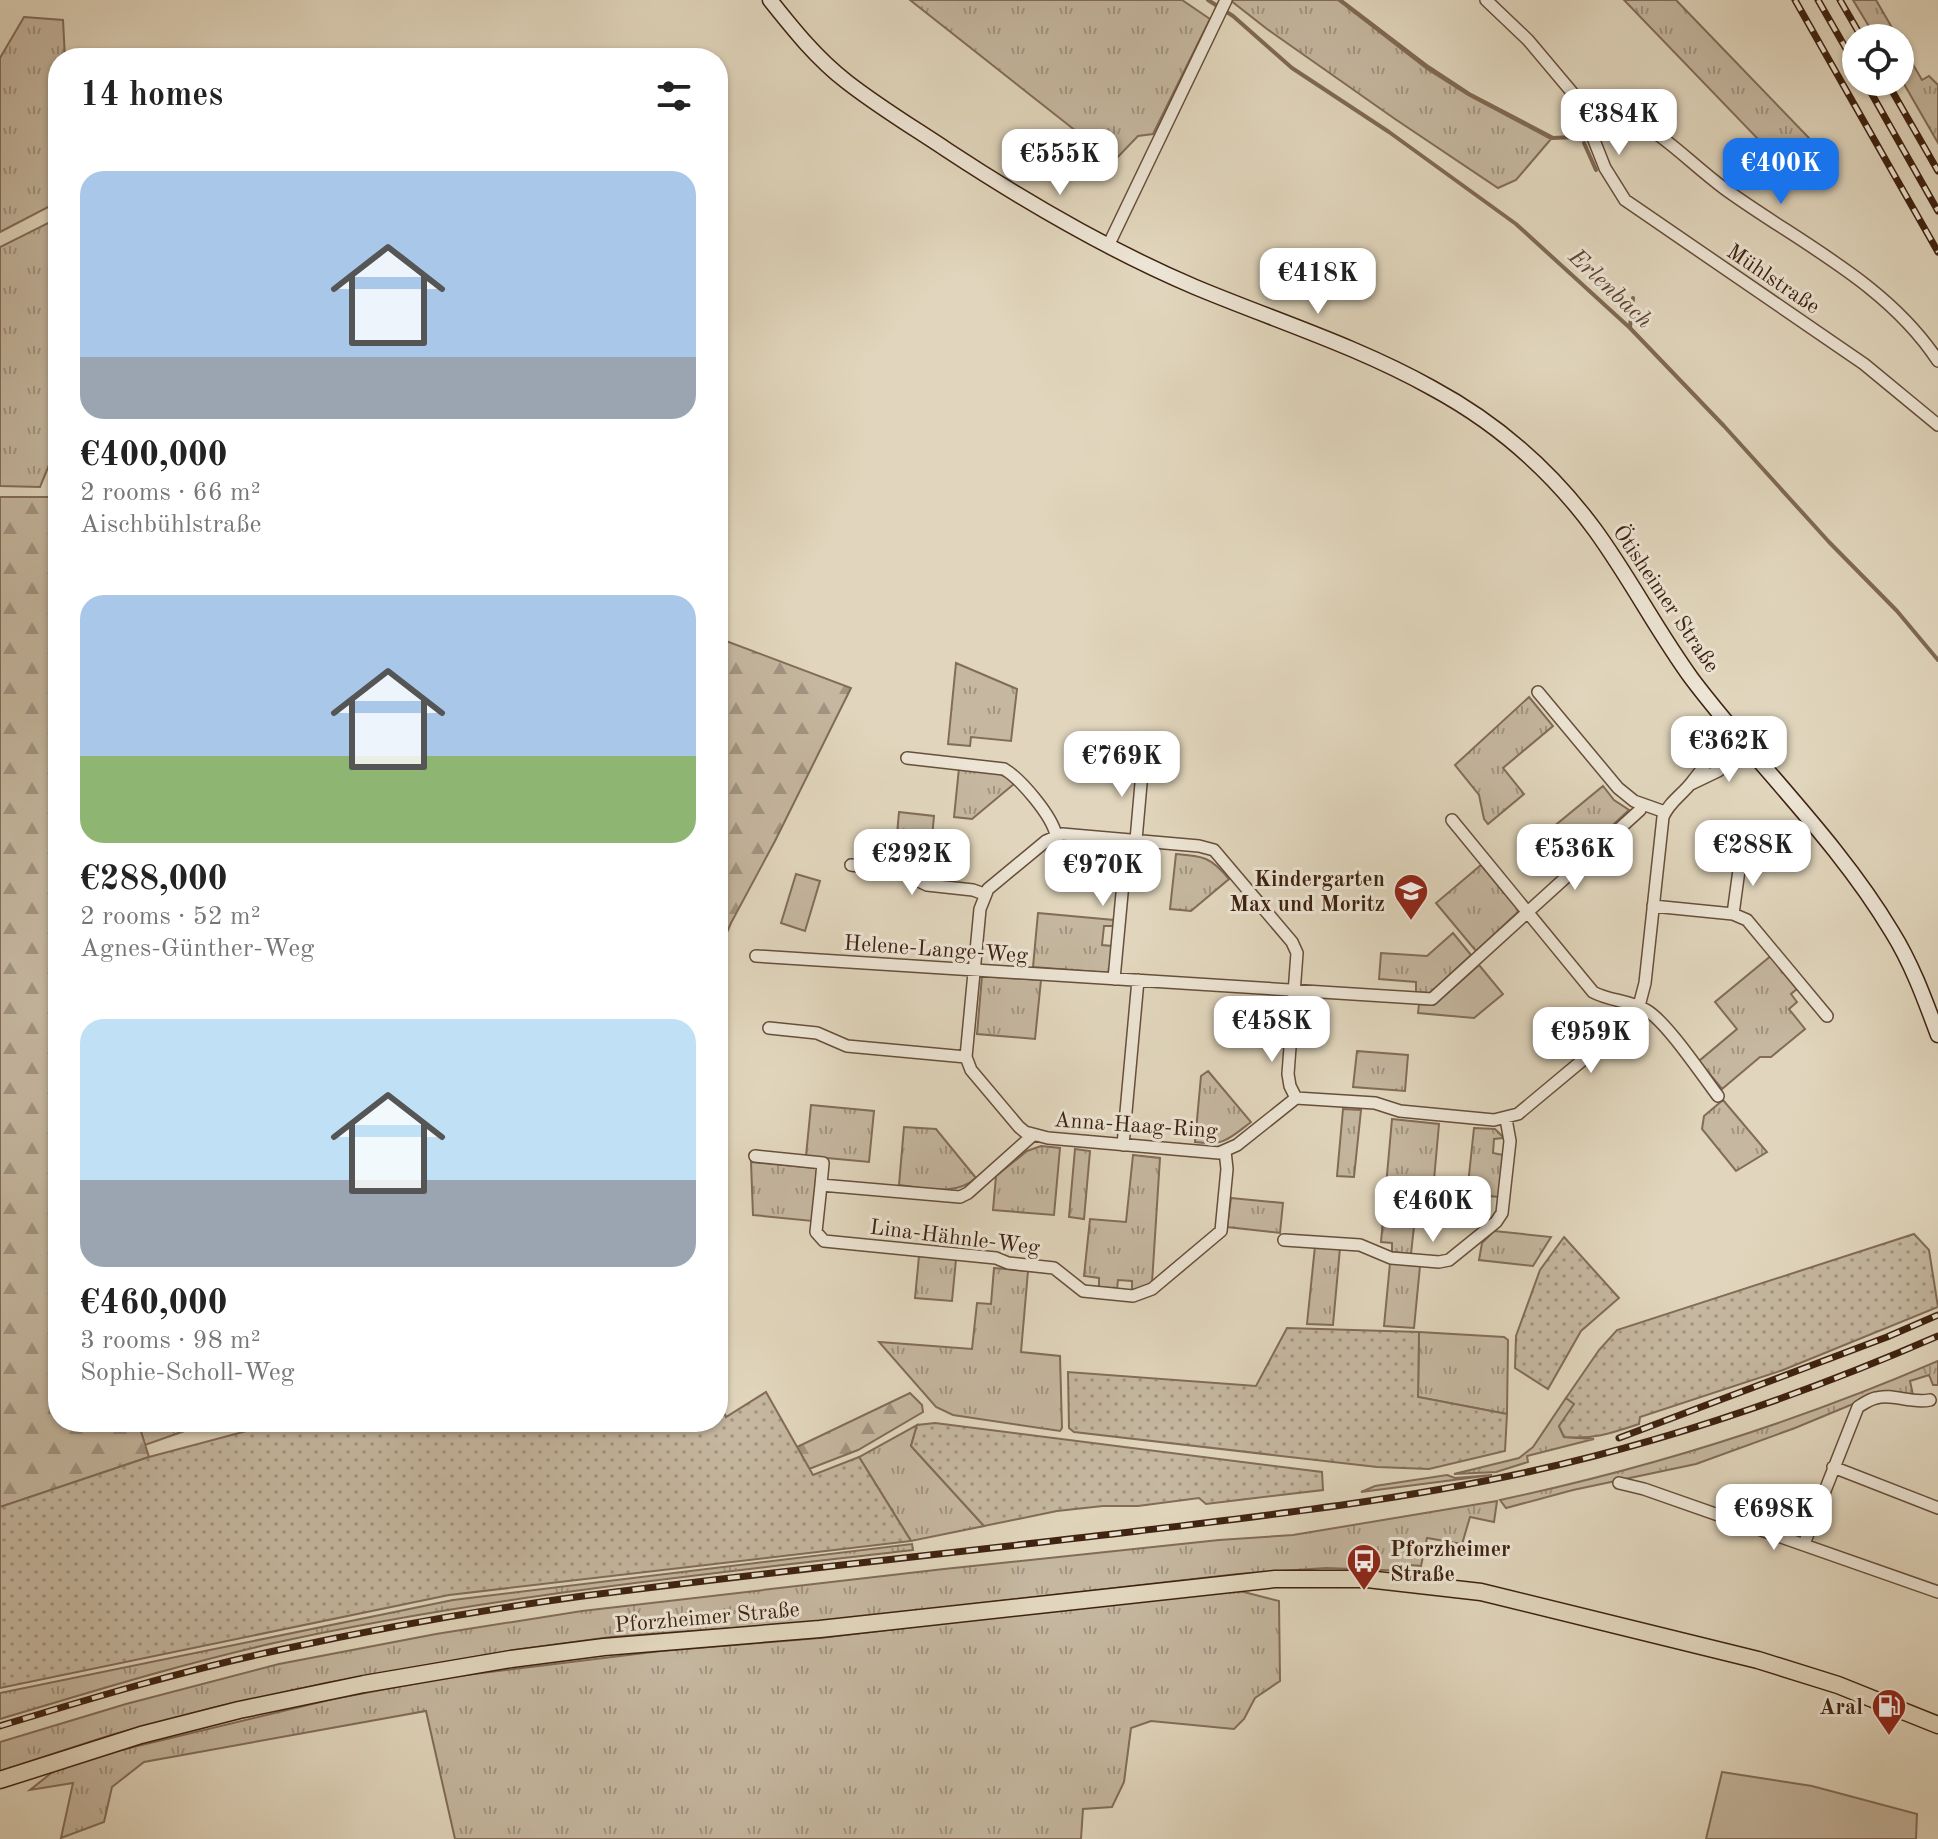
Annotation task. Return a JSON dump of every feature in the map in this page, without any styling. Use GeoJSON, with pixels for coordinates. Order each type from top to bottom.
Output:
{"type":"FeatureCollection","features":[{"type":"Feature","properties":{"kind":"main road","name":"Ötisheimer Straße"},"geometry":{"type":"LineString","coordinates":[[770,0],[807,45],[845,81],[993,181],[1108,246],[1190,285],[1382,362],[1435,389],[1504,433],[1542,468],[1594,528],[1690,676],[1845,863],[1894,935],[1938,1035]]}},
{"type":"Feature","properties":{"kind":"main road","name":"Pforzheimer Straße"},"geometry":{"type":"LineString","coordinates":[[0,1780],[127,1739],[239,1710],[467,1666],[604,1647],[806,1631],[1275,1579],[1389,1580],[1495,1595],[1658,1633],[1796,1671],[1938,1725]]}},
{"type":"Feature","properties":{"kind":"street"},"geometry":{"type":"LineString","coordinates":[[1108,246],[1226,0]]}},
{"type":"Feature","properties":{"kind":"street"},"geometry":{"type":"LineString","coordinates":[[1486,0],[1528,40],[1581,103],[1638,121],[1666,140],[1727,191],[1856,278],[1919,333],[1938,361]]}},
{"type":"Feature","properties":{"kind":"street","name":"Mühlstraße"},"geometry":{"type":"LineString","coordinates":[[1593,109],[1590,130],[1605,168],[1625,200],[1864,364],[1938,425]]}},
{"type":"Feature","properties":{"kind":"street"},"geometry":{"type":"LineString","coordinates":[[1538,692],[1618,788],[1642,805],[1665,812]]}},
{"type":"Feature","properties":{"kind":"street"},"geometry":{"type":"LineString","coordinates":[[769,1028],[817,1033],[847,1046],[966,1057],[984,894],[1056,835],[1207,847],[1219,854],[1292,942],[1298,961],[1288,1074],[1296,1098],[1375,1103],[1405,1112],[1506,1119],[1518,1114],[1617,1032],[1639,1006],[1645,983],[1659,837],[1665,812],[1734,731]]}},
{"type":"Feature","properties":{"kind":"street"},"geometry":{"type":"LineString","coordinates":[[1690,785],[1718,771],[1749,749]]}},
{"type":"Feature","properties":{"kind":"street"},"geometry":{"type":"LineString","coordinates":[[907,758],[1004,769],[1051,820],[1056,835]]}},
{"type":"Feature","properties":{"kind":"street"},"geometry":{"type":"LineString","coordinates":[[1114,979],[1143,761]]}},
{"type":"Feature","properties":{"kind":"street","name":"Helene-Lange-Weg"},"geometry":{"type":"LineString","coordinates":[[756,956],[1432,999],[1642,805]]}},
{"type":"Feature","properties":{"kind":"street"},"geometry":{"type":"LineString","coordinates":[[1452,820],[1593,992],[1639,1006],[1659,1021],[1718,1096]]}},
{"type":"Feature","properties":{"kind":"street"},"geometry":{"type":"LineString","coordinates":[[1733,914],[1739,870],[1756,852]]}},
{"type":"Feature","properties":{"kind":"street"},"geometry":{"type":"LineString","coordinates":[[851,865],[898,871],[927,885],[984,894]]}},
{"type":"Feature","properties":{"kind":"street"},"geometry":{"type":"LineString","coordinates":[[1653,906],[1733,914],[1747,920],[1827,1016]]}},
{"type":"Feature","properties":{"kind":"street"},"geometry":{"type":"LineString","coordinates":[[1123,1145],[1138,980]]}},
{"type":"Feature","properties":{"kind":"street","name":"Anna-Haag-Ring"},"geometry":{"type":"LineString","coordinates":[[966,1057],[971,1070],[1019,1127],[1033,1135],[1211,1154],[1237,1145],[1296,1098]]}},
{"type":"Feature","properties":{"kind":"street"},"geometry":{"type":"LineString","coordinates":[[1284,1240],[1360,1245],[1401,1259],[1449,1260],[1496,1222],[1502,1213],[1510,1141],[1506,1119]]}},
{"type":"Feature","properties":{"kind":"street","name":"Lina-Hähnle-Weg"},"geometry":{"type":"LineString","coordinates":[[1033,1135],[960,1197],[821,1185],[816,1232],[824,1241],[996,1258],[1008,1263],[1054,1268],[1083,1291],[1133,1296],[1152,1289],[1221,1231],[1227,1169],[1225,1151]]}},
{"type":"Feature","properties":{"kind":"street"},"geometry":{"type":"LineString","coordinates":[[755,1156],[823,1163],[821,1185]]}},
{"type":"Feature","properties":{"kind":"street"},"geometry":{"type":"LineString","coordinates":[[1804,1544],[1858,1407],[1877,1397],[1916,1403],[1930,1400]]}},
{"type":"Feature","properties":{"kind":"street"},"geometry":{"type":"LineString","coordinates":[[1833,1467],[1938,1508]]}},
{"type":"Feature","properties":{"kind":"street"},"geometry":{"type":"LineString","coordinates":[[1619,1483],[1644,1489],[1938,1592]]}},
{"type":"Feature","properties":{"kind":"green space"},"geometry":{"type":"Polygon","coordinates":[[[910,0],[1182,0],[1210,19],[1153,134],[1138,136],[1114,161],[910,0]]]}},
{"type":"Feature","properties":{"kind":"green space"},"geometry":{"type":"Polygon","coordinates":[[[1230,0],[1338,0],[1427,69],[1468,95],[1551,139],[1516,180],[1498,188],[1395,119],[1230,0]]]}},
{"type":"Feature","properties":{"kind":"green space"},"geometry":{"type":"Polygon","coordinates":[[[1624,0],[1676,0],[1809,138],[1782,164],[1624,0]]]}},
{"type":"Feature","properties":{"kind":"green space"},"geometry":{"type":"Polygon","coordinates":[[[1853,0],[1876,0],[1890,24],[1868,24],[1853,0]]]}},
{"type":"Feature","properties":{"kind":"green space"},"geometry":{"type":"Polygon","coordinates":[[[24,17],[63,20],[64,48],[48,48],[48,207],[0,232],[0,58],[24,17]]]}},
{"type":"Feature","properties":{"kind":"green space"},"geometry":{"type":"Polygon","coordinates":[[[1914,66],[1922,80],[1929,76],[1938,85],[1938,143],[1911,96],[1914,96],[1914,66]]]}},
{"type":"Feature","properties":{"kind":"green space"},"geometry":{"type":"Polygon","coordinates":[[[48,223],[48,467],[40,487],[0,486],[0,247],[48,223]]]}},
{"type":"Feature","properties":{"kind":"green space"},"geometry":{"type":"Polygon","coordinates":[[[0,497],[48,497],[48,1432],[141,1432],[149,1457],[0,1507],[0,497]]]}},
{"type":"Feature","properties":{"kind":"green space"},"geometry":{"type":"Polygon","coordinates":[[[728,642],[851,688],[728,930],[728,642]]]}},
{"type":"Feature","properties":{"kind":"green space"},"geometry":{"type":"Polygon","coordinates":[[[956,663],[1017,689],[1011,741],[971,737],[970,746],[948,744],[956,663]]]}},
{"type":"Feature","properties":{"kind":"green space"},"geometry":{"type":"Polygon","coordinates":[[[1529,697],[1553,726],[1503,768],[1524,794],[1488,824],[1479,795],[1455,765],[1529,697]]]}},
{"type":"Feature","properties":{"kind":"green space"},"geometry":{"type":"Polygon","coordinates":[[[959,768],[995,772],[1014,784],[972,819],[954,817],[959,768]]]}},
{"type":"Feature","properties":{"kind":"green space"},"geometry":{"type":"Polygon","coordinates":[[[1603,786],[1614,800],[1629,810],[1577,858],[1552,828],[1603,786]]]}},
{"type":"Feature","properties":{"kind":"green space"},"geometry":{"type":"Polygon","coordinates":[[[899,812],[934,816],[930,860],[895,856],[899,812]]]}},
{"type":"Feature","properties":{"kind":"green space"},"geometry":{"type":"Polygon","coordinates":[[[1176,854],[1206,859],[1229,879],[1191,911],[1170,909],[1176,854]]]}},
{"type":"Feature","properties":{"kind":"green space"},"geometry":{"type":"Polygon","coordinates":[[[1481,865],[1519,911],[1476,951],[1436,903],[1481,865]]]}},
{"type":"Feature","properties":{"kind":"green space"},"geometry":{"type":"Polygon","coordinates":[[[796,874],[820,881],[805,931],[781,923],[796,874]]]}},
{"type":"Feature","properties":{"kind":"green space"},"geometry":{"type":"Polygon","coordinates":[[[1038,913],[1114,920],[1114,926],[1104,926],[1102,945],[1112,946],[1109,973],[1033,967],[1038,913]]]}},
{"type":"Feature","properties":{"kind":"green space"},"geometry":{"type":"Polygon","coordinates":[[[1453,933],[1471,955],[1430,993],[1416,992],[1416,982],[1379,979],[1381,953],[1427,956],[1453,933]]]}},
{"type":"Feature","properties":{"kind":"green space"},"geometry":{"type":"Polygon","coordinates":[[[1772,955],[1798,988],[1791,994],[1797,1002],[1789,1009],[1805,1029],[1771,1057],[1760,1057],[1722,1089],[1699,1061],[1737,1029],[1715,1002],[1772,955]]]}},
{"type":"Feature","properties":{"kind":"green space"},"geometry":{"type":"Polygon","coordinates":[[[1479,965],[1503,994],[1474,1018],[1418,1013],[1419,1004],[1434,1005],[1479,965]]]}},
{"type":"Feature","properties":{"kind":"green space"},"geometry":{"type":"Polygon","coordinates":[[[982,976],[1041,980],[1035,1039],[977,1034],[982,976]]]}},
{"type":"Feature","properties":{"kind":"green space"},"geometry":{"type":"Polygon","coordinates":[[[1357,1051],[1408,1055],[1405,1091],[1353,1087],[1357,1051]]]}},
{"type":"Feature","properties":{"kind":"green space"},"geometry":{"type":"Polygon","coordinates":[[[1208,1071],[1251,1122],[1226,1140],[1195,1142],[1201,1076],[1208,1071]]]}},
{"type":"Feature","properties":{"kind":"green space"},"geometry":{"type":"Polygon","coordinates":[[[1723,1100],[1767,1152],[1736,1171],[1702,1129],[1704,1116],[1723,1100]]]}},
{"type":"Feature","properties":{"kind":"green space"},"geometry":{"type":"Polygon","coordinates":[[[811,1105],[874,1111],[869,1162],[806,1156],[811,1105]]]}},
{"type":"Feature","properties":{"kind":"green space"},"geometry":{"type":"Polygon","coordinates":[[[1343,1109],[1361,1110],[1354,1177],[1337,1176],[1343,1109]]]}},
{"type":"Feature","properties":{"kind":"green space"},"geometry":{"type":"Polygon","coordinates":[[[1392,1119],[1439,1124],[1433,1191],[1418,1190],[1411,1254],[1392,1252],[1392,1243],[1381,1242],[1392,1119]]]}},
{"type":"Feature","properties":{"kind":"green space"},"geometry":{"type":"Polygon","coordinates":[[[904,1127],[936,1129],[976,1178],[958,1188],[949,1189],[899,1185],[904,1127]]]}},
{"type":"Feature","properties":{"kind":"green space"},"geometry":{"type":"Polygon","coordinates":[[[1474,1128],[1495,1129],[1504,1138],[1494,1139],[1493,1153],[1503,1155],[1499,1197],[1467,1194],[1474,1128]]]}},
{"type":"Feature","properties":{"kind":"green space"},"geometry":{"type":"Polygon","coordinates":[[[1041,1146],[1060,1148],[1054,1215],[993,1210],[996,1176],[1027,1151],[1041,1146]]]}},
{"type":"Feature","properties":{"kind":"green space"},"geometry":{"type":"Polygon","coordinates":[[[1075,1149],[1090,1151],[1084,1219],[1069,1217],[1075,1149]]]}},
{"type":"Feature","properties":{"kind":"green space"},"geometry":{"type":"Polygon","coordinates":[[[1133,1155],[1160,1158],[1152,1283],[1144,1289],[1132,1290],[1132,1281],[1118,1280],[1117,1289],[1099,1287],[1099,1278],[1084,1276],[1090,1219],[1126,1222],[1133,1155]]]}},
{"type":"Feature","properties":{"kind":"green space"},"geometry":{"type":"Polygon","coordinates":[[[751,1162],[817,1168],[812,1221],[753,1215],[751,1162]]]}},
{"type":"Feature","properties":{"kind":"green space"},"geometry":{"type":"Polygon","coordinates":[[[1231,1198],[1283,1203],[1280,1233],[1227,1227],[1231,1198]]]}},
{"type":"Feature","properties":{"kind":"green space"},"geometry":{"type":"Polygon","coordinates":[[[1494,1231],[1551,1237],[1533,1266],[1479,1260],[1482,1243],[1494,1231]]]}},
{"type":"Feature","properties":{"kind":"green space"},"geometry":{"type":"Polygon","coordinates":[[[1914,1234],[1929,1250],[1938,1307],[1783,1370],[1640,1417],[1639,1424],[1602,1435],[1564,1437],[1559,1426],[1574,1404],[1566,1398],[1617,1330],[1914,1234]]]}},
{"type":"Feature","properties":{"kind":"green space"},"geometry":{"type":"Polygon","coordinates":[[[1564,1237],[1619,1298],[1581,1331],[1548,1389],[1515,1368],[1516,1336],[1540,1270],[1564,1237]]]}},
{"type":"Feature","properties":{"kind":"green space"},"geometry":{"type":"Polygon","coordinates":[[[1315,1246],[1340,1248],[1333,1325],[1307,1324],[1315,1246]]]}},
{"type":"Feature","properties":{"kind":"green space"},"geometry":{"type":"Polygon","coordinates":[[[919,1256],[956,1259],[952,1301],[915,1298],[919,1256]]]}},
{"type":"Feature","properties":{"kind":"green space"},"geometry":{"type":"Polygon","coordinates":[[[1390,1263],[1420,1266],[1414,1328],[1384,1326],[1390,1263]]]}},
{"type":"Feature","properties":{"kind":"green space"},"geometry":{"type":"Polygon","coordinates":[[[994,1268],[1028,1271],[1021,1352],[1060,1356],[1060,1431],[953,1415],[936,1407],[879,1342],[972,1349],[977,1303],[991,1304],[994,1268]]]}},
{"type":"Feature","properties":{"kind":"green space"},"geometry":{"type":"Polygon","coordinates":[[[1287,1328],[1419,1332],[1418,1397],[1507,1414],[1505,1451],[1429,1469],[1377,1467],[1074,1432],[1069,1428],[1068,1372],[1256,1386],[1287,1328]]]}},
{"type":"Feature","properties":{"kind":"green space"},"geometry":{"type":"Polygon","coordinates":[[[1419,1332],[1504,1337],[1508,1340],[1507,1414],[1418,1397],[1419,1332]]]}},
{"type":"Feature","properties":{"kind":"green space"},"geometry":{"type":"Polygon","coordinates":[[[1938,1361],[1938,1385],[1933,1385],[1929,1375],[1910,1381],[1913,1395],[1877,1394],[1696,1464],[1573,1490],[1506,1508],[1500,1500],[1612,1473],[1722,1441],[1831,1404],[1938,1361]]]}},
{"type":"Feature","properties":{"kind":"green space"},"geometry":{"type":"Polygon","coordinates":[[[766,1392],[813,1475],[859,1457],[911,1541],[449,1595],[0,1688],[0,1507],[149,1457],[243,1432],[728,1432],[728,1416],[766,1392]]]}},
{"type":"Feature","properties":{"kind":"green space"},"geometry":{"type":"Polygon","coordinates":[[[910,1393],[922,1405],[923,1412],[858,1450],[809,1469],[797,1447],[910,1393]]]}},
{"type":"Feature","properties":{"kind":"green space"},"geometry":{"type":"Polygon","coordinates":[[[1566,1398],[1575,1404],[1559,1426],[1564,1437],[1594,1439],[1527,1456],[1528,1462],[1496,1472],[1454,1474],[1519,1458],[1533,1447],[1566,1398]]]}},
{"type":"Feature","properties":{"kind":"green space"},"geometry":{"type":"Polygon","coordinates":[[[935,1423],[1322,1472],[1323,1490],[1206,1504],[1199,1498],[1138,1506],[1103,1506],[1057,1511],[984,1526],[911,1446],[917,1425],[935,1423]]]}},
{"type":"Feature","properties":{"kind":"green space"},"geometry":{"type":"Polygon","coordinates":[[[917,1425],[911,1446],[984,1526],[911,1541],[859,1457],[917,1425]]]}},
{"type":"Feature","properties":{"kind":"green space"},"geometry":{"type":"Polygon","coordinates":[[[141,1432],[182,1432],[145,1445],[141,1432]]]}},
{"type":"Feature","properties":{"kind":"green space"},"geometry":{"type":"Polygon","coordinates":[[[1447,1475],[1455,1478],[1492,1475],[1361,1492],[1375,1486],[1447,1475]]]}},
{"type":"Feature","properties":{"kind":"green space"},"geometry":{"type":"Polygon","coordinates":[[[1497,1501],[1494,1522],[1470,1517],[1462,1544],[1427,1538],[1421,1566],[1410,1565],[1408,1571],[1326,1568],[1238,1574],[815,1622],[611,1637],[515,1650],[326,1683],[212,1708],[111,1735],[0,1771],[0,1742],[126,1704],[279,1664],[436,1634],[582,1611],[944,1569],[1293,1535],[1497,1501]]]}},
{"type":"Feature","properties":{"kind":"green space"},"geometry":{"type":"Polygon","coordinates":[[[912,1544],[913,1550],[512,1600],[353,1627],[205,1660],[0,1719],[0,1693],[453,1600],[912,1544]]]}},
{"type":"Feature","properties":{"kind":"green space"},"geometry":{"type":"Polygon","coordinates":[[[1240,1591],[1279,1601],[1280,1681],[1255,1698],[1244,1719],[1234,1729],[1151,1721],[1131,1728],[1124,1782],[1112,1807],[1083,1809],[1081,1839],[455,1839],[426,1711],[144,1762],[112,1787],[104,1822],[61,1838],[73,1783],[30,1790],[55,1770],[117,1751],[333,1699],[450,1677],[661,1651],[820,1638],[1189,1594],[1240,1591]]]}},
{"type":"Feature","properties":{"kind":"green space"},"geometry":{"type":"Polygon","coordinates":[[[1722,1772],[1812,1786],[1917,1814],[1916,1839],[1706,1839],[1722,1772]]]}},
{"type":"Feature","properties":{"kind":"waterway","name":"Erlenbach"},"geometry":{"type":"LineString","coordinates":[[1208,0],[1233,16],[1292,68],[1389,132],[1516,224],[1630,328],[1897,611],[1938,660]]}},
{"type":"Feature","properties":{"kind":"waterway"},"geometry":{"type":"LineString","coordinates":[[1340,0],[1469,94],[1553,138],[1574,137]]}},
{"type":"Feature","properties":{"kind":"waterway"},"geometry":{"type":"LineString","coordinates":[[1584,143],[1596,170]]}},
{"type":"Feature","properties":{"kind":"waterway"},"geometry":{"type":"LineString","coordinates":[[1630,327],[1633,298]]}},
{"type":"Feature","properties":{"kind":"railway"},"geometry":{"type":"LineString","coordinates":[[1795,0],[1938,252]]}},
{"type":"Feature","properties":{"kind":"railway"},"geometry":{"type":"LineString","coordinates":[[1818,0],[1842,42]]}},
{"type":"Feature","properties":{"kind":"railway"},"geometry":{"type":"LineString","coordinates":[[1840,0],[1854,24]]}},
{"type":"Feature","properties":{"kind":"railway"},"geometry":{"type":"LineString","coordinates":[[1873,96],[1938,211]]}},
{"type":"Feature","properties":{"kind":"railway"},"geometry":{"type":"LineString","coordinates":[[1895,96],[1938,171]]}},
{"type":"Feature","properties":{"kind":"railway"},"geometry":{"type":"LineString","coordinates":[[1619,1438],[1938,1315]]}},
{"type":"Feature","properties":{"kind":"railway"},"geometry":{"type":"LineString","coordinates":[[0,1726],[244,1658],[468,1613],[652,1587],[1286,1513],[1483,1481],[1584,1459],[1687,1430],[1789,1396],[1938,1336]]}},
{"type":"Feature","properties":{"kind":"place","name":"Kindergarten Max und Moritz"},"geometry":{"type":"Point","coordinates":[1411,922]}},
{"type":"Feature","properties":{"kind":"place","name":"Pforzheimer Straße"},"geometry":{"type":"Point","coordinates":[1364,1592]}},
{"type":"Feature","properties":{"kind":"place","name":"Aral"},"geometry":{"type":"Point","coordinates":[1889,1737]}}]}
